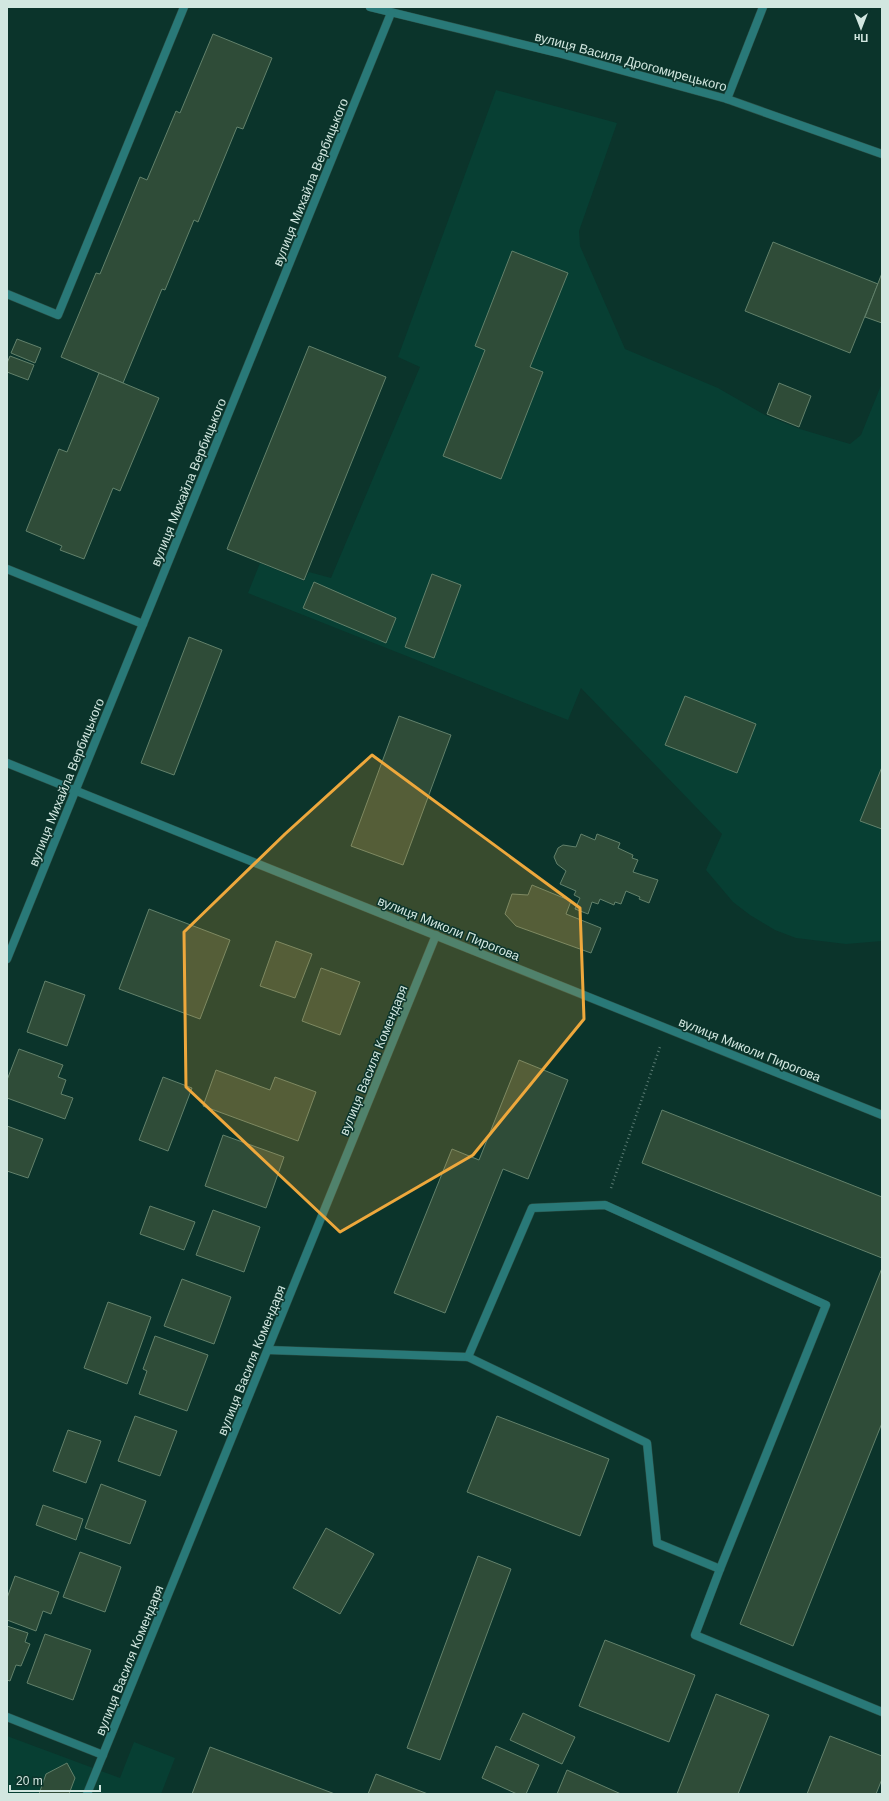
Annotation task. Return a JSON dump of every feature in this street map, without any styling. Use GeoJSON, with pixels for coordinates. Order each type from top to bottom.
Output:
{"type":"FeatureCollection","features":[{"type":"Feature","properties":{"kind":"street"},"geometry":{"type":"LineString","coordinates":[[7,294],[58,315],[184,7]]}},
{"type":"Feature","properties":{"kind":"street","name":"вулиця Василя Дрогомирецького"},"geometry":{"type":"LineString","coordinates":[[370,7],[391,14],[558,53],[727,99],[882,154]]}},
{"type":"Feature","properties":{"kind":"street"},"geometry":{"type":"LineString","coordinates":[[727,99],[763,7]]}},
{"type":"Feature","properties":{"kind":"street","name":"вулиця Михайла Вербицького"},"geometry":{"type":"LineString","coordinates":[[7,959],[391,14]]}},
{"type":"Feature","properties":{"kind":"street"},"geometry":{"type":"LineString","coordinates":[[7,569],[143,624]]}},
{"type":"Feature","properties":{"kind":"street","name":"вулиця Миколи Пирогова"},"geometry":{"type":"LineString","coordinates":[[7,763],[882,1115]]}},
{"type":"Feature","properties":{"kind":"street","name":"вулиця Василя Комендаря"},"geometry":{"type":"LineString","coordinates":[[88,1794],[436,935]]}},
{"type":"Feature","properties":{"kind":"street"},"geometry":{"type":"LineString","coordinates":[[468,1357],[532,1208],[605,1205],[826,1305],[695,1635],[882,1712]]}},
{"type":"Feature","properties":{"kind":"street"},"geometry":{"type":"LineString","coordinates":[[268,1350],[468,1357],[647,1443],[656,1544],[720,1569]]}},
{"type":"Feature","properties":{"kind":"street"},"geometry":{"type":"LineString","coordinates":[[7,1717],[103,1755]]}},
{"type":"Feature","properties":{"kind":"path"},"geometry":{"type":"LineString","coordinates":[[605,1205],[666,1028]]}},
{"type":"Feature","properties":{"kind":"highlighted area"},"geometry":{"type":"Polygon","coordinates":[[[372,755],[580,908],[584,1019],[473,1155],[340,1232],[186,1087],[184,932],[285,834],[372,755]]]}},
{"type":"Feature","properties":{"kind":"shaded area"},"geometry":{"type":"Polygon","coordinates":[[[496,90],[617,123],[579,231],[580,246],[625,349],[718,388],[765,415],[800,429],[850,444],[861,435],[882,383],[882,941],[846,944],[796,938],[775,930],[750,915],[733,902],[706,870],[722,834],[581,688],[568,720],[248,593],[260,563],[304,581],[309,572],[331,578],[420,367],[398,357],[496,90]]]}},
{"type":"Feature","properties":{"kind":"shaded area"},"geometry":{"type":"Polygon","coordinates":[[[7,1736],[120,1778],[134,1742],[175,1758],[161,1794],[7,1794],[7,1736]]]}},
{"type":"Feature","properties":{"kind":"building"},"geometry":{"type":"Polygon","coordinates":[[[213,34],[272,58],[243,129],[237,127],[198,222],[194,220],[165,290],[162,289],[123,383],[61,357],[96,273],[100,274],[140,177],[147,180],[176,111],[180,113],[213,34]]]}},
{"type":"Feature","properties":{"kind":"building"},"geometry":{"type":"Polygon","coordinates":[[[773,242],[878,284],[850,353],[745,311],[773,242]]]}},
{"type":"Feature","properties":{"kind":"building"},"geometry":{"type":"Polygon","coordinates":[[[512,251],[568,273],[530,367],[543,372],[501,479],[443,456],[485,350],[475,346],[512,251]]]}},
{"type":"Feature","properties":{"kind":"building"},"geometry":{"type":"Polygon","coordinates":[[[882,273],[882,323],[865,317],[882,273]]]}},
{"type":"Feature","properties":{"kind":"building"},"geometry":{"type":"Polygon","coordinates":[[[17,339],[41,348],[35,363],[11,353],[17,339]]]}},
{"type":"Feature","properties":{"kind":"building"},"geometry":{"type":"Polygon","coordinates":[[[309,346],[386,377],[304,580],[227,549],[309,346]]]}},
{"type":"Feature","properties":{"kind":"building"},"geometry":{"type":"Polygon","coordinates":[[[10,356],[34,365],[28,380],[7,372],[7,363],[10,356]]]}},
{"type":"Feature","properties":{"kind":"building"},"geometry":{"type":"Polygon","coordinates":[[[99,373],[159,398],[120,491],[113,488],[84,559],[60,550],[62,546],[26,531],[59,449],[67,452],[99,373]]]}},
{"type":"Feature","properties":{"kind":"building"},"geometry":{"type":"Polygon","coordinates":[[[779,383],[811,396],[799,427],[767,414],[779,383]]]}},
{"type":"Feature","properties":{"kind":"building"},"geometry":{"type":"Polygon","coordinates":[[[432,574],[461,585],[434,658],[405,647],[432,574]]]}},
{"type":"Feature","properties":{"kind":"building"},"geometry":{"type":"Polygon","coordinates":[[[314,582],[396,618],[386,643],[303,608],[314,582]]]}},
{"type":"Feature","properties":{"kind":"building"},"geometry":{"type":"Polygon","coordinates":[[[189,637],[222,650],[174,775],[141,763],[189,637]]]}},
{"type":"Feature","properties":{"kind":"building"},"geometry":{"type":"Polygon","coordinates":[[[685,696],[756,724],[737,773],[665,745],[685,696]]]}},
{"type":"Feature","properties":{"kind":"building"},"geometry":{"type":"Polygon","coordinates":[[[399,716],[451,735],[403,865],[351,846],[399,716]]]}},
{"type":"Feature","properties":{"kind":"building"},"geometry":{"type":"Polygon","coordinates":[[[882,767],[882,829],[860,821],[882,767]]]}},
{"type":"Feature","properties":{"kind":"building"},"geometry":{"type":"Polygon","coordinates":[[[581,834],[595,840],[597,834],[620,843],[618,848],[633,855],[632,858],[638,860],[633,872],[658,880],[649,903],[626,891],[621,904],[615,902],[614,905],[600,899],[598,904],[592,902],[588,914],[575,909],[580,898],[574,895],[576,891],[560,884],[566,871],[557,864],[554,857],[558,848],[563,845],[576,847],[581,834]]]}},
{"type":"Feature","properties":{"kind":"building"},"geometry":{"type":"Polygon","coordinates":[[[532,885],[571,901],[566,914],[601,928],[591,953],[516,926],[505,914],[512,894],[528,895],[532,885]]]}},
{"type":"Feature","properties":{"kind":"building"},"geometry":{"type":"Polygon","coordinates":[[[149,909],[230,940],[200,1019],[119,989],[149,909]]]}},
{"type":"Feature","properties":{"kind":"building"},"geometry":{"type":"Polygon","coordinates":[[[276,941],[312,954],[295,998],[260,986],[276,941]]]}},
{"type":"Feature","properties":{"kind":"building"},"geometry":{"type":"Polygon","coordinates":[[[321,968],[360,982],[340,1035],[302,1021],[321,968]]]}},
{"type":"Feature","properties":{"kind":"building"},"geometry":{"type":"Polygon","coordinates":[[[45,981],[85,995],[67,1046],[27,1032],[45,981]]]}},
{"type":"Feature","properties":{"kind":"building"},"geometry":{"type":"Polygon","coordinates":[[[19,1049],[63,1065],[58,1077],[66,1080],[61,1094],[73,1098],[65,1119],[7,1098],[7,1080],[19,1049]]]}},
{"type":"Feature","properties":{"kind":"building"},"geometry":{"type":"Polygon","coordinates":[[[519,1060],[568,1080],[528,1179],[503,1169],[445,1313],[394,1293],[452,1149],[479,1160],[519,1060]]]}},
{"type":"Feature","properties":{"kind":"building"},"geometry":{"type":"Polygon","coordinates":[[[216,1070],[270,1090],[275,1077],[316,1092],[298,1141],[203,1106],[216,1070]]]}},
{"type":"Feature","properties":{"kind":"building"},"geometry":{"type":"Polygon","coordinates":[[[163,1077],[192,1088],[168,1151],[139,1140],[163,1077]]]}},
{"type":"Feature","properties":{"kind":"building"},"geometry":{"type":"Polygon","coordinates":[[[662,1110],[882,1197],[882,1258],[642,1163],[662,1110]]]}},
{"type":"Feature","properties":{"kind":"building"},"geometry":{"type":"Polygon","coordinates":[[[7,1126],[43,1139],[28,1178],[7,1171],[7,1126]]]}},
{"type":"Feature","properties":{"kind":"building"},"geometry":{"type":"Polygon","coordinates":[[[223,1135],[284,1157],[266,1208],[205,1186],[223,1135]]]}},
{"type":"Feature","properties":{"kind":"building"},"geometry":{"type":"Polygon","coordinates":[[[150,1206],[195,1222],[184,1250],[140,1234],[150,1206]]]}},
{"type":"Feature","properties":{"kind":"building"},"geometry":{"type":"Polygon","coordinates":[[[213,1210],[260,1227],[244,1272],[196,1255],[213,1210]]]}},
{"type":"Feature","properties":{"kind":"building"},"geometry":{"type":"Polygon","coordinates":[[[882,1268],[882,1423],[793,1646],[740,1624],[882,1268]]]}},
{"type":"Feature","properties":{"kind":"building"},"geometry":{"type":"Polygon","coordinates":[[[182,1279],[231,1297],[214,1344],[164,1326],[182,1279]]]}},
{"type":"Feature","properties":{"kind":"building"},"geometry":{"type":"Polygon","coordinates":[[[108,1302],[151,1317],[127,1384],[84,1368],[108,1302]]]}},
{"type":"Feature","properties":{"kind":"building"},"geometry":{"type":"Polygon","coordinates":[[[155,1336],[208,1355],[187,1411],[139,1394],[147,1371],[143,1369],[155,1336]]]}},
{"type":"Feature","properties":{"kind":"building"},"geometry":{"type":"Polygon","coordinates":[[[135,1416],[177,1431],[160,1476],[118,1461],[135,1416]]]}},
{"type":"Feature","properties":{"kind":"building"},"geometry":{"type":"Polygon","coordinates":[[[497,1416],[609,1459],[580,1536],[467,1492],[497,1416]]]}},
{"type":"Feature","properties":{"kind":"building"},"geometry":{"type":"Polygon","coordinates":[[[68,1430],[101,1441],[86,1483],[53,1471],[68,1430]]]}},
{"type":"Feature","properties":{"kind":"building"},"geometry":{"type":"Polygon","coordinates":[[[101,1484],[146,1501],[130,1544],[85,1528],[101,1484]]]}},
{"type":"Feature","properties":{"kind":"building"},"geometry":{"type":"Polygon","coordinates":[[[43,1505],[83,1519],[76,1540],[36,1525],[43,1505]]]}},
{"type":"Feature","properties":{"kind":"building"},"geometry":{"type":"Polygon","coordinates":[[[326,1528],[374,1554],[340,1614],[293,1588],[326,1528]]]}},
{"type":"Feature","properties":{"kind":"building"},"geometry":{"type":"Polygon","coordinates":[[[80,1552],[121,1567],[105,1612],[63,1597],[80,1552]]]}},
{"type":"Feature","properties":{"kind":"building"},"geometry":{"type":"Polygon","coordinates":[[[478,1556],[511,1569],[440,1760],[407,1748],[478,1556]]]}},
{"type":"Feature","properties":{"kind":"building"},"geometry":{"type":"Polygon","coordinates":[[[15,1576],[59,1592],[51,1614],[43,1611],[36,1631],[7,1620],[7,1598],[15,1576]]]}},
{"type":"Feature","properties":{"kind":"building"},"geometry":{"type":"Polygon","coordinates":[[[7,1626],[28,1633],[25,1642],[30,1644],[21,1666],[16,1665],[10,1681],[7,1680],[7,1626]]]}},
{"type":"Feature","properties":{"kind":"building"},"geometry":{"type":"Polygon","coordinates":[[[45,1634],[91,1650],[73,1700],[27,1683],[45,1634]]]}},
{"type":"Feature","properties":{"kind":"building"},"geometry":{"type":"Polygon","coordinates":[[[605,1640],[695,1675],[669,1742],[579,1706],[605,1640]]]}},
{"type":"Feature","properties":{"kind":"building"},"geometry":{"type":"Polygon","coordinates":[[[716,1694],[769,1715],[738,1794],[677,1794],[716,1694]]]}},
{"type":"Feature","properties":{"kind":"building"},"geometry":{"type":"Polygon","coordinates":[[[523,1713],[575,1737],[562,1764],[510,1740],[523,1713]]]}},
{"type":"Feature","properties":{"kind":"building"},"geometry":{"type":"Polygon","coordinates":[[[830,1736],[882,1756],[882,1779],[876,1794],[807,1794],[830,1736]]]}},
{"type":"Feature","properties":{"kind":"building"},"geometry":{"type":"Polygon","coordinates":[[[496,1746],[539,1765],[526,1794],[517,1794],[482,1778],[496,1746]]]}},
{"type":"Feature","properties":{"kind":"building"},"geometry":{"type":"Polygon","coordinates":[[[210,1747],[335,1794],[192,1794],[210,1747]]]}},
{"type":"Feature","properties":{"kind":"building"},"geometry":{"type":"Polygon","coordinates":[[[67,1763],[75,1778],[69,1794],[39,1794],[46,1774],[67,1763]]]}},
{"type":"Feature","properties":{"kind":"building"},"geometry":{"type":"Polygon","coordinates":[[[567,1770],[621,1794],[557,1794],[567,1770]]]}},
{"type":"Feature","properties":{"kind":"building"},"geometry":{"type":"Polygon","coordinates":[[[376,1774],[428,1794],[368,1794],[376,1774]]]}}]}
